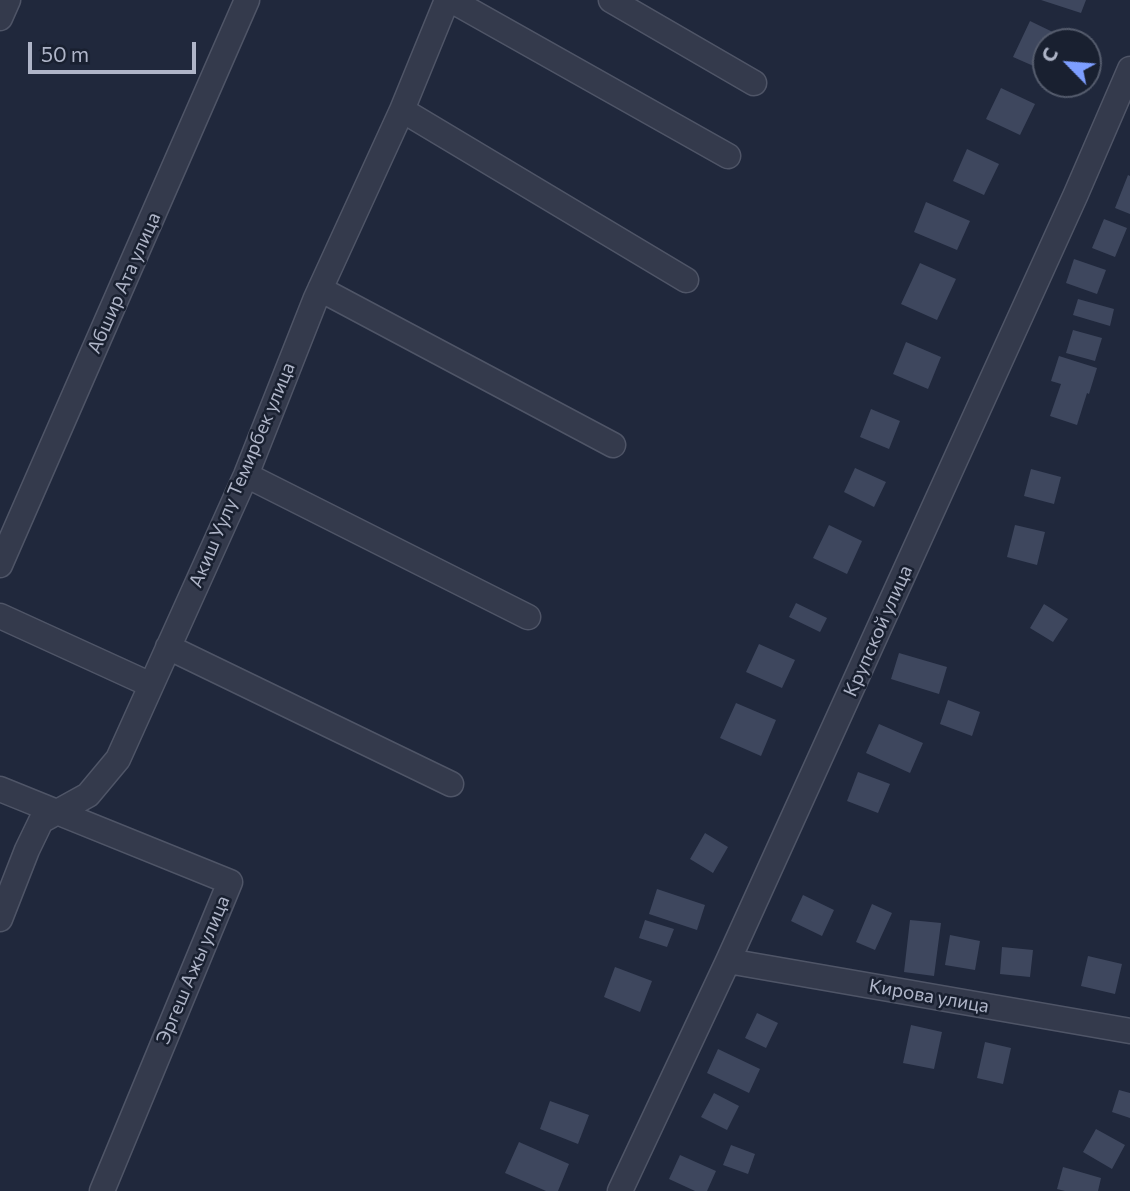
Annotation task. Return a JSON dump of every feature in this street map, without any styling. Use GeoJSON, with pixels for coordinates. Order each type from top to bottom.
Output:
{"type":"FeatureCollection","features":[{"type":"Feature","properties":{"kind":"street"},"geometry":{"type":"LineString","coordinates":[[0,18],[8,0]]}},
{"type":"Feature","properties":{"kind":"street","name":"Абшир Ата улица"},"geometry":{"type":"LineString","coordinates":[[0,565],[247,0]]}},
{"type":"Feature","properties":{"kind":"street"},"geometry":{"type":"LineString","coordinates":[[449,0],[728,156]]}},
{"type":"Feature","properties":{"kind":"street","name":"Акиш Уулу Темирбек улица"},"geometry":{"type":"LineString","coordinates":[[0,919],[41,821],[88,794],[118,759],[246,475],[320,289],[449,0]]}},
{"type":"Feature","properties":{"kind":"street"},"geometry":{"type":"LineString","coordinates":[[611,0],[754,83]]}},
{"type":"Feature","properties":{"kind":"street","name":"Крупской улица"},"geometry":{"type":"LineString","coordinates":[[620,1191],[728,961],[1130,69]]}},
{"type":"Feature","properties":{"kind":"street"},"geometry":{"type":"LineString","coordinates":[[402,110],[686,280]]}},
{"type":"Feature","properties":{"kind":"street"},"geometry":{"type":"LineString","coordinates":[[320,289],[613,445]]}},
{"type":"Feature","properties":{"kind":"street"},"geometry":{"type":"LineString","coordinates":[[246,475],[528,617]]}},
{"type":"Feature","properties":{"kind":"street"},"geometry":{"type":"LineString","coordinates":[[0,616],[151,685]]}},
{"type":"Feature","properties":{"kind":"street"},"geometry":{"type":"LineString","coordinates":[[168,647],[451,784]]}},
{"type":"Feature","properties":{"kind":"street"},"geometry":{"type":"LineString","coordinates":[[0,789],[58,811]]}},
{"type":"Feature","properties":{"kind":"street","name":"Эргеш Ажы улица"},"geometry":{"type":"LineString","coordinates":[[58,811],[230,883],[102,1191]]}},
{"type":"Feature","properties":{"kind":"street","name":"Кирова улица"},"geometry":{"type":"LineString","coordinates":[[728,961],[1130,1031]]}},
{"type":"Feature","properties":{"kind":"building"},"geometry":{"type":"Polygon","coordinates":[[[1041,0],[1086,0],[1081,13],[1041,0]]]}},
{"type":"Feature","properties":{"kind":"building"},"geometry":{"type":"Polygon","coordinates":[[[1030,21],[1044,28],[1032,28],[1032,65],[1013,57],[1030,21]]]}},
{"type":"Feature","properties":{"kind":"building"},"geometry":{"type":"Polygon","coordinates":[[[1001,88],[1035,104],[1020,135],[986,119],[1001,88]]]}},
{"type":"Feature","properties":{"kind":"building"},"geometry":{"type":"Polygon","coordinates":[[[967,149],[999,164],[984,195],[953,181],[967,149]]]}},
{"type":"Feature","properties":{"kind":"building"},"geometry":{"type":"Polygon","coordinates":[[[1128,175],[1130,176],[1130,214],[1115,208],[1128,175]]]}},
{"type":"Feature","properties":{"kind":"building"},"geometry":{"type":"Polygon","coordinates":[[[926,202],[970,221],[957,250],[914,232],[926,202]]]}},
{"type":"Feature","properties":{"kind":"building"},"geometry":{"type":"Polygon","coordinates":[[[1104,219],[1127,228],[1115,257],[1092,248],[1104,219]]]}},
{"type":"Feature","properties":{"kind":"building"},"geometry":{"type":"Polygon","coordinates":[[[1074,259],[1106,270],[1097,294],[1066,283],[1074,259]]]}},
{"type":"Feature","properties":{"kind":"building"},"geometry":{"type":"Polygon","coordinates":[[[920,263],[956,279],[937,320],[901,304],[920,263]]]}},
{"type":"Feature","properties":{"kind":"building"},"geometry":{"type":"Polygon","coordinates":[[[1078,299],[1114,309],[1110,326],[1073,315],[1078,299]]]}},
{"type":"Feature","properties":{"kind":"building"},"geometry":{"type":"Polygon","coordinates":[[[1073,330],[1102,338],[1095,361],[1066,353],[1073,330]]]}},
{"type":"Feature","properties":{"kind":"building"},"geometry":{"type":"Polygon","coordinates":[[[906,342],[941,357],[928,389],[893,374],[906,342]]]}},
{"type":"Feature","properties":{"kind":"building"},"geometry":{"type":"Polygon","coordinates":[[[1059,356],[1097,368],[1077,425],[1050,416],[1061,384],[1051,381],[1059,356]]]}},
{"type":"Feature","properties":{"kind":"building"},"geometry":{"type":"Polygon","coordinates":[[[871,409],[900,421],[889,449],[860,437],[871,409]]]}},
{"type":"Feature","properties":{"kind":"building"},"geometry":{"type":"Polygon","coordinates":[[[855,468],[886,482],[874,507],[844,492],[855,468]]]}},
{"type":"Feature","properties":{"kind":"building"},"geometry":{"type":"Polygon","coordinates":[[[1031,469],[1061,477],[1054,504],[1024,496],[1031,469]]]}},
{"type":"Feature","properties":{"kind":"building"},"geometry":{"type":"Polygon","coordinates":[[[829,525],[862,541],[847,574],[813,558],[829,525]]]}},
{"type":"Feature","properties":{"kind":"building"},"geometry":{"type":"Polygon","coordinates":[[[1015,525],[1045,532],[1037,565],[1007,557],[1015,525]]]}},
{"type":"Feature","properties":{"kind":"building"},"geometry":{"type":"Polygon","coordinates":[[[796,603],[827,618],[820,632],[789,617],[796,603]]]}},
{"type":"Feature","properties":{"kind":"building"},"geometry":{"type":"Polygon","coordinates":[[[1044,604],[1068,619],[1053,642],[1030,628],[1044,604]]]}},
{"type":"Feature","properties":{"kind":"building"},"geometry":{"type":"Polygon","coordinates":[[[759,644],[795,660],[782,688],[746,672],[759,644]]]}},
{"type":"Feature","properties":{"kind":"building"},"geometry":{"type":"Polygon","coordinates":[[[899,653],[947,667],[939,694],[891,679],[899,653]]]}},
{"type":"Feature","properties":{"kind":"building"},"geometry":{"type":"Polygon","coordinates":[[[948,700],[980,712],[972,736],[940,724],[948,700]]]}},
{"type":"Feature","properties":{"kind":"building"},"geometry":{"type":"Polygon","coordinates":[[[736,703],[776,720],[761,756],[720,738],[736,703]]]}},
{"type":"Feature","properties":{"kind":"building"},"geometry":{"type":"Polygon","coordinates":[[[879,724],[923,743],[910,773],[866,753],[879,724]]]}},
{"type":"Feature","properties":{"kind":"building"},"geometry":{"type":"Polygon","coordinates":[[[858,772],[890,784],[878,813],[847,801],[858,772]]]}},
{"type":"Feature","properties":{"kind":"building"},"geometry":{"type":"Polygon","coordinates":[[[705,833],[728,847],[713,873],[690,859],[705,833]]]}},
{"type":"Feature","properties":{"kind":"building"},"geometry":{"type":"Polygon","coordinates":[[[657,889],[705,905],[697,930],[649,914],[657,889]]]}},
{"type":"Feature","properties":{"kind":"building"},"geometry":{"type":"Polygon","coordinates":[[[803,895],[834,910],[822,936],[791,921],[803,895]]]}},
{"type":"Feature","properties":{"kind":"building"},"geometry":{"type":"Polygon","coordinates":[[[872,904],[892,913],[875,950],[856,942],[872,904]]]}},
{"type":"Feature","properties":{"kind":"building"},"geometry":{"type":"Polygon","coordinates":[[[645,920],[674,929],[667,947],[639,938],[645,920]]]}},
{"type":"Feature","properties":{"kind":"building"},"geometry":{"type":"Polygon","coordinates":[[[910,920],[941,923],[934,976],[904,972],[910,920]]]}},
{"type":"Feature","properties":{"kind":"building"},"geometry":{"type":"Polygon","coordinates":[[[950,935],[980,941],[975,970],[945,965],[950,935]]]}},
{"type":"Feature","properties":{"kind":"building"},"geometry":{"type":"Polygon","coordinates":[[[1002,947],[1033,950],[1030,977],[1000,974],[1002,947]]]}},
{"type":"Feature","properties":{"kind":"building"},"geometry":{"type":"Polygon","coordinates":[[[1088,956],[1122,964],[1115,994],[1081,986],[1088,956]]]}},
{"type":"Feature","properties":{"kind":"building"},"geometry":{"type":"Polygon","coordinates":[[[615,967],[652,981],[640,1012],[604,997],[615,967]]]}},
{"type":"Feature","properties":{"kind":"building"},"geometry":{"type":"Polygon","coordinates":[[[757,1013],[778,1023],[766,1048],[745,1038],[757,1013]]]}},
{"type":"Feature","properties":{"kind":"building"},"geometry":{"type":"Polygon","coordinates":[[[911,1025],[942,1032],[934,1069],[903,1063],[911,1025]]]}},
{"type":"Feature","properties":{"kind":"building"},"geometry":{"type":"Polygon","coordinates":[[[985,1042],[1011,1048],[1003,1084],[977,1078],[985,1042]]]}},
{"type":"Feature","properties":{"kind":"building"},"geometry":{"type":"Polygon","coordinates":[[[718,1049],[760,1069],[749,1093],[707,1073],[718,1049]]]}},
{"type":"Feature","properties":{"kind":"building"},"geometry":{"type":"Polygon","coordinates":[[[1119,1090],[1130,1093],[1130,1118],[1112,1112],[1119,1090]]]}},
{"type":"Feature","properties":{"kind":"building"},"geometry":{"type":"Polygon","coordinates":[[[714,1093],[739,1106],[727,1130],[701,1117],[714,1093]]]}},
{"type":"Feature","properties":{"kind":"building"},"geometry":{"type":"Polygon","coordinates":[[[550,1101],[589,1115],[578,1144],[540,1129],[550,1101]]]}},
{"type":"Feature","properties":{"kind":"building"},"geometry":{"type":"Polygon","coordinates":[[[1096,1129],[1125,1145],[1112,1169],[1083,1152],[1096,1129]]]}},
{"type":"Feature","properties":{"kind":"building"},"geometry":{"type":"Polygon","coordinates":[[[519,1142],[569,1164],[558,1191],[546,1191],[505,1173],[519,1142]]]}},
{"type":"Feature","properties":{"kind":"building"},"geometry":{"type":"Polygon","coordinates":[[[731,1145],[755,1154],[748,1174],[723,1165],[731,1145]]]}},
{"type":"Feature","properties":{"kind":"building"},"geometry":{"type":"Polygon","coordinates":[[[680,1155],[716,1171],[707,1191],[695,1191],[669,1179],[680,1155]]]}},
{"type":"Feature","properties":{"kind":"building"},"geometry":{"type":"Polygon","coordinates":[[[1063,1167],[1101,1178],[1098,1191],[1057,1189],[1063,1167]]]}}]}
